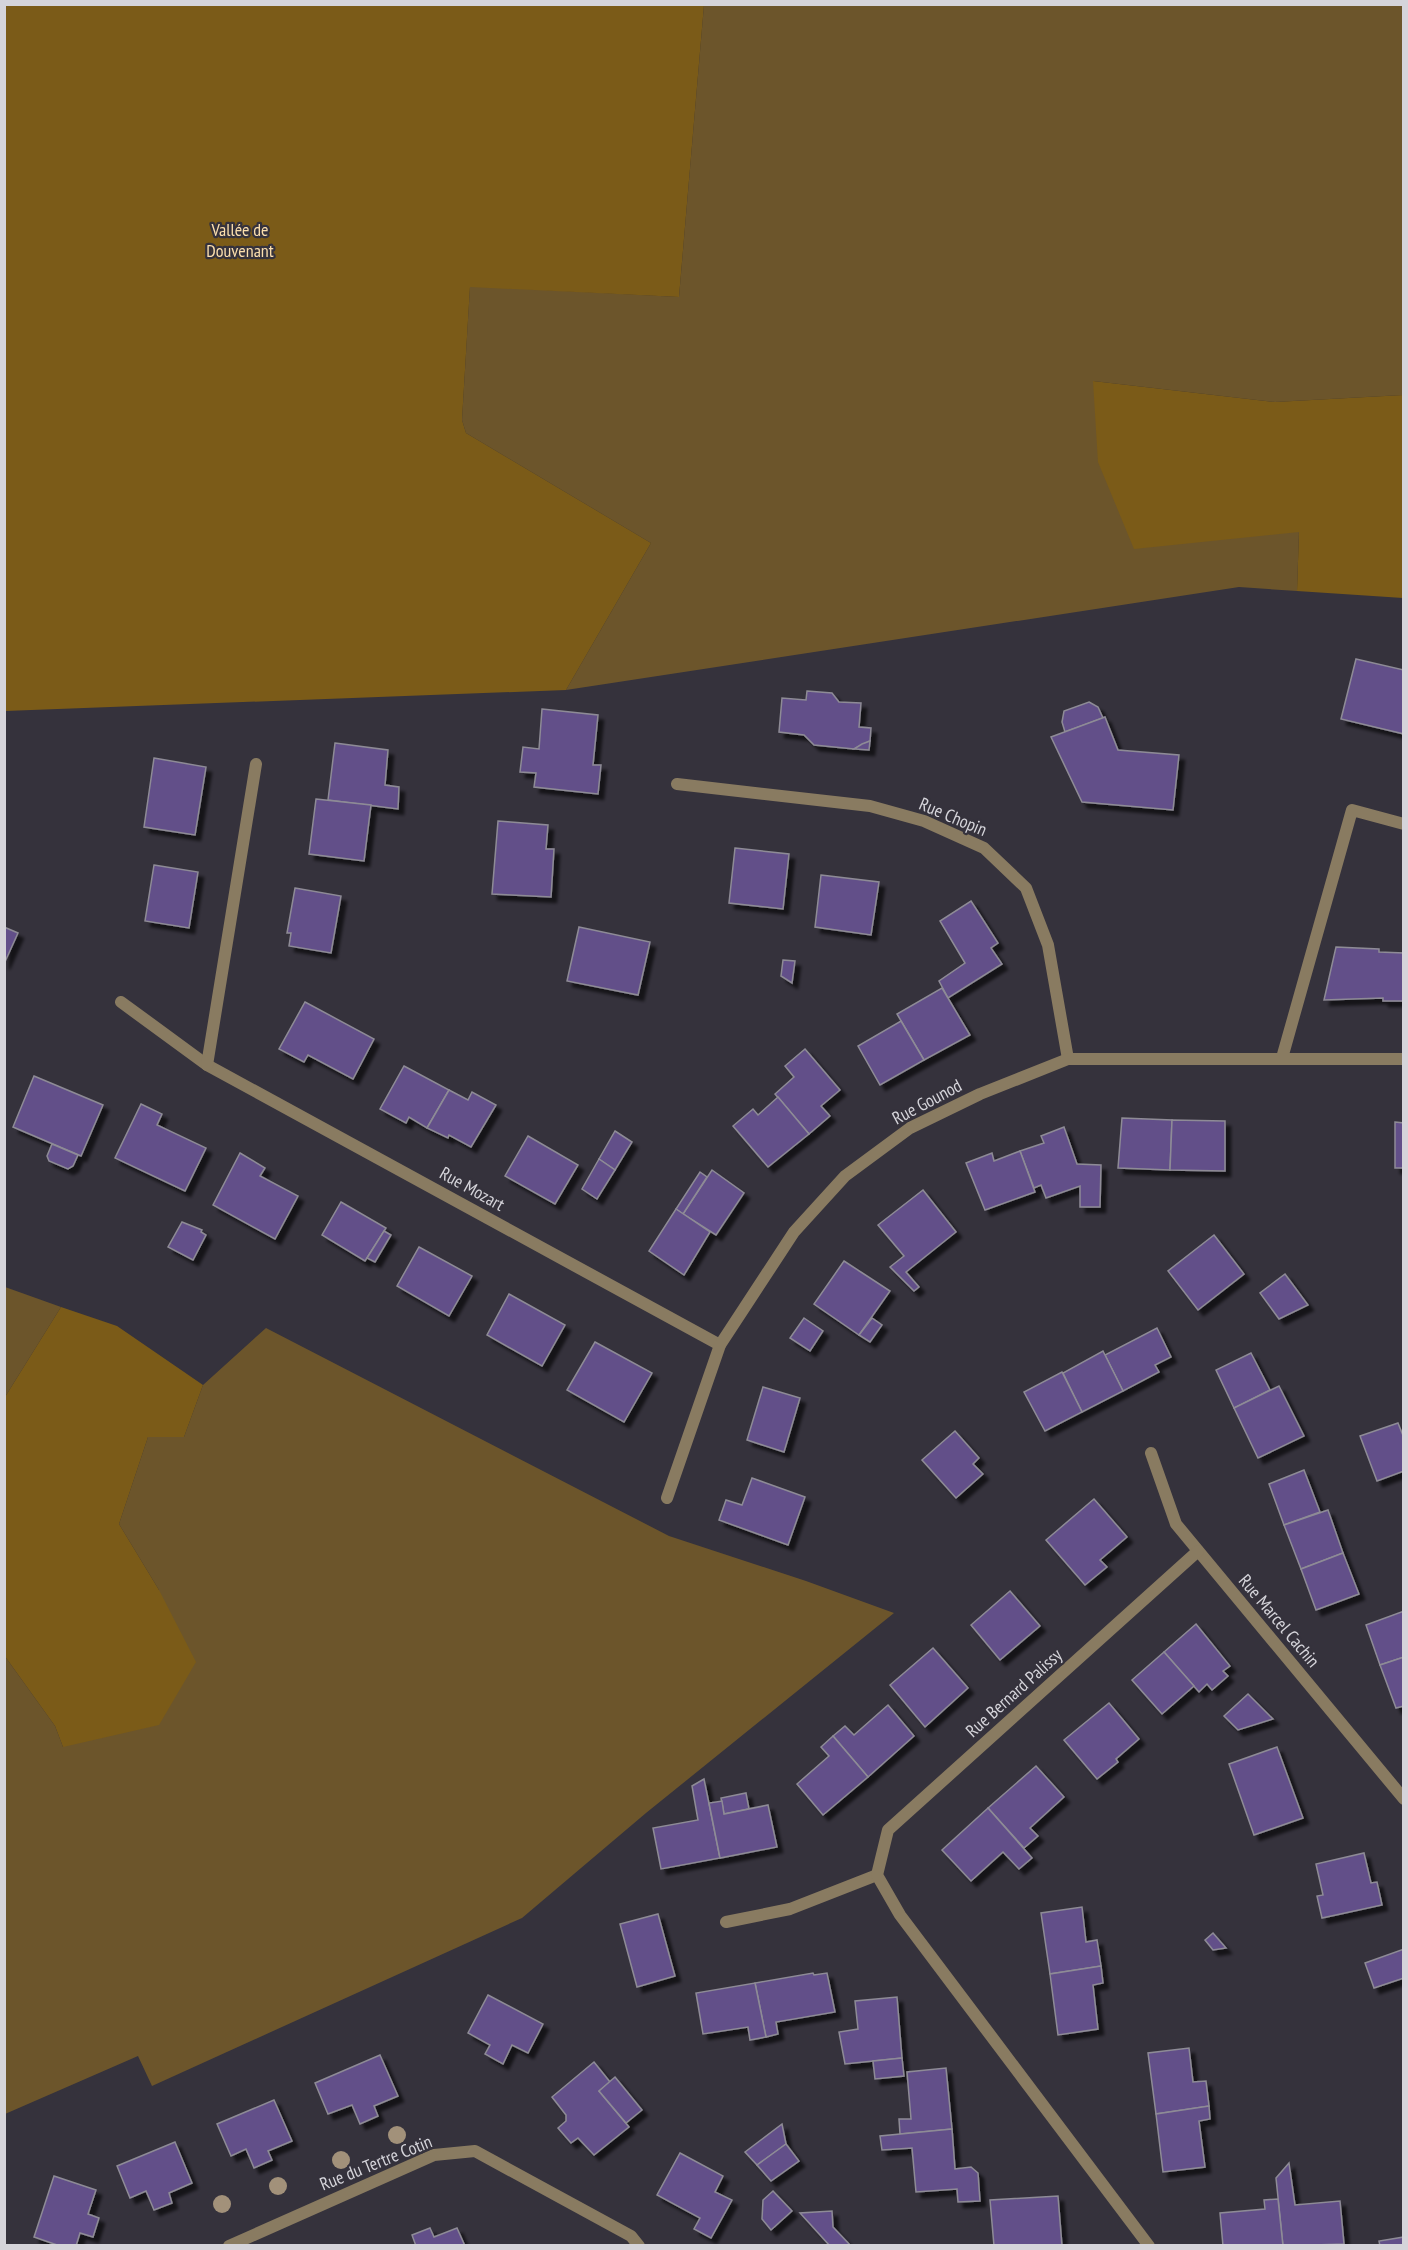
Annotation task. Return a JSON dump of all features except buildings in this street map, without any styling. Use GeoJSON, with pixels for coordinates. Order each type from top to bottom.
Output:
{"type":"FeatureCollection","features":[{"type":"Feature","properties":{"kind":"street"},"geometry":{"type":"LineString","coordinates":[[207,1065],[256,764]]}},
{"type":"Feature","properties":{"kind":"street","name":"Rue Chopin"},"geometry":{"type":"LineString","coordinates":[[677,784],[870,807],[924,821],[984,848],[1026,888],[1048,945],[1068,1059]]}},
{"type":"Feature","properties":{"kind":"street"},"geometry":{"type":"LineString","coordinates":[[1282,1058],[1352,810],[1404,824]]}},
{"type":"Feature","properties":{"kind":"street","name":"Rue Mozart"},"geometry":{"type":"LineString","coordinates":[[121,1002],[207,1065],[720,1345]]}},
{"type":"Feature","properties":{"kind":"street","name":"Rue Gounod"},"geometry":{"type":"LineString","coordinates":[[667,1498],[720,1345],[794,1232],[845,1176],[910,1128],[980,1094],[1068,1059],[1404,1059]]}},
{"type":"Feature","properties":{"kind":"street","name":"Rue Marcel Cachin"},"geometry":{"type":"LineString","coordinates":[[1151,1453],[1176,1524],[1404,1799]]}},
{"type":"Feature","properties":{"kind":"street","name":"Rue Bernard Palissy"},"geometry":{"type":"LineString","coordinates":[[877,1875],[888,1830],[1198,1551]]}},
{"type":"Feature","properties":{"kind":"street"},"geometry":{"type":"LineString","coordinates":[[726,1922],[790,1909],[877,1875],[900,1915],[1149,2246]]}},
{"type":"Feature","properties":{"kind":"street","name":"Rue du Tertre Cotin"},"geometry":{"type":"LineString","coordinates":[[228,2246],[434,2155],[475,2151],[631,2235],[639,2246]]}},
{"type":"Feature","properties":{"kind":"shaded area"},"geometry":{"type":"Polygon","coordinates":[[[704,5],[1403,5],[1403,395],[1275,402],[1093,381],[1299,532],[1297,591],[1239,587],[566,690],[651,543],[466,433],[462,420],[470,286],[679,297],[704,5]]]}},
{"type":"Feature","properties":{"kind":"shaded area"},"geometry":{"type":"Polygon","coordinates":[[[4,1287],[61,1307],[5,1397],[4,1287]]]}},
{"type":"Feature","properties":{"kind":"shaded area"},"geometry":{"type":"Polygon","coordinates":[[[266,1328],[669,1536],[894,1613],[646,1813],[522,1918],[152,2086],[138,2056],[5,2114],[4,1655],[55,1726],[63,1747],[159,1590],[119,1524],[148,1437],[184,1437],[203,1385],[266,1328]]]}},
{"type":"Feature","properties":{"kind":"green space","name":"Vallée de Douvenant"},"geometry":{"type":"Polygon","coordinates":[[[4,5],[704,5],[679,297],[470,287],[462,420],[466,433],[651,543],[566,690],[5,711],[4,5]]]}},
{"type":"Feature","properties":{"kind":"green space"},"geometry":{"type":"Polygon","coordinates":[[[1093,381],[1275,402],[1403,395],[1403,598],[1297,591],[1299,532],[1134,549],[1098,462],[1093,381]]]}},
{"type":"Feature","properties":{"kind":"green space"},"geometry":{"type":"Polygon","coordinates":[[[61,1307],[117,1326],[203,1385],[184,1437],[148,1437],[119,1524],[159,1590],[196,1662],[159,1725],[63,1747],[55,1726],[4,1655],[5,1397],[61,1307]]]}}]}
